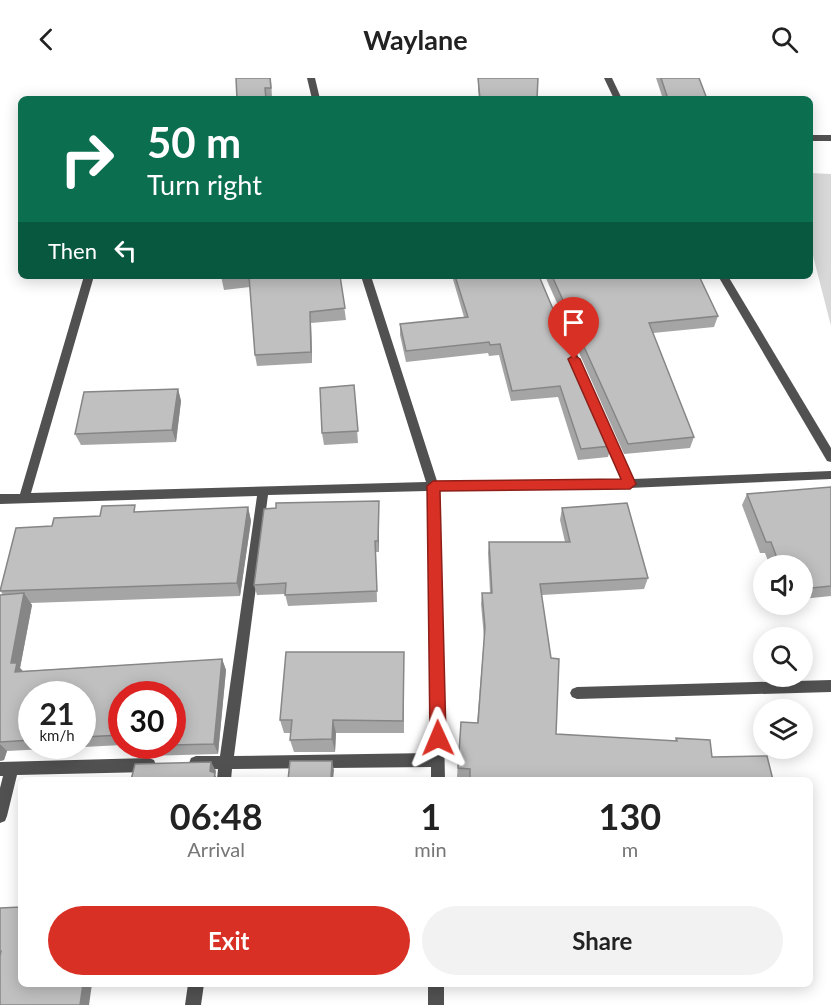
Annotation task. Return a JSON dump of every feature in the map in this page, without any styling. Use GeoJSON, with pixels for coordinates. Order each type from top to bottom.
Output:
{"type":"FeatureCollection","features":[{"type":"Feature","properties":{"kind":"street"},"geometry":{"type":"LineString","coordinates":[[311,78],[315,96]]}},
{"type":"Feature","properties":{"kind":"street"},"geometry":{"type":"LineString","coordinates":[[608,78],[617,96]]}},
{"type":"Feature","properties":{"kind":"street"},"geometry":{"type":"LineString","coordinates":[[813,138],[831,138]]}},
{"type":"Feature","properties":{"kind":"street"},"geometry":{"type":"LineString","coordinates":[[24,499],[87,279]]}},
{"type":"Feature","properties":{"kind":"street"},"geometry":{"type":"LineString","coordinates":[[367,279],[433,486],[438,777]]}},
{"type":"Feature","properties":{"kind":"street"},"geometry":{"type":"LineString","coordinates":[[725,279],[831,458]]}},
{"type":"Feature","properties":{"kind":"street"},"geometry":{"type":"LineString","coordinates":[[557,320],[630,484]]}},
{"type":"Feature","properties":{"kind":"street"},"geometry":{"type":"LineString","coordinates":[[0,499],[433,486],[630,484],[831,475]]}},
{"type":"Feature","properties":{"kind":"street"},"geometry":{"type":"LineString","coordinates":[[224,777],[263,491]]}},
{"type":"Feature","properties":{"kind":"street"},"geometry":{"type":"LineString","coordinates":[[577,693],[831,686]]}},
{"type":"Feature","properties":{"kind":"street"},"geometry":{"type":"LineString","coordinates":[[0,816],[6,769],[227,762],[438,760]]}},
{"type":"Feature","properties":{"kind":"street"},"geometry":{"type":"LineString","coordinates":[[193,1005],[196,987]]}},
{"type":"Feature","properties":{"kind":"street"},"geometry":{"type":"LineString","coordinates":[[436,987],[436,1005]]}},
{"type":"Feature","properties":{"kind":"shaded area"},"geometry":{"type":"Polygon","coordinates":[[[813,173],[831,174],[831,326],[813,256],[813,173]]]}},
{"type":"Feature","properties":{"kind":"building"},"geometry":{"type":"Polygon","coordinates":[[[236,78],[270,78],[271,88],[265,88],[266,96],[237,96],[236,78]]]}},
{"type":"Feature","properties":{"kind":"building"},"geometry":{"type":"Polygon","coordinates":[[[478,78],[538,78],[537,96],[480,96],[478,78]]]}},
{"type":"Feature","properties":{"kind":"building"},"geometry":{"type":"Polygon","coordinates":[[[661,78],[699,78],[706,96],[667,96],[661,78]]]}},
{"type":"Feature","properties":{"kind":"building"},"geometry":{"type":"Polygon","coordinates":[[[249,279],[340,279],[345,308],[310,312],[311,352],[255,355],[249,279]]]}},
{"type":"Feature","properties":{"kind":"building"},"geometry":{"type":"Polygon","coordinates":[[[456,279],[540,279],[611,446],[581,449],[560,386],[512,391],[500,344],[490,345],[489,342],[406,351],[400,324],[468,317],[456,279]]]}},
{"type":"Feature","properties":{"kind":"building"},"geometry":{"type":"Polygon","coordinates":[[[553,279],[700,279],[718,316],[649,323],[694,437],[628,444],[553,279]]]}},
{"type":"Feature","properties":{"kind":"building"},"geometry":{"type":"Polygon","coordinates":[[[354,385],[358,431],[322,433],[320,388],[354,385]]]}},
{"type":"Feature","properties":{"kind":"building"},"geometry":{"type":"Polygon","coordinates":[[[178,389],[172,430],[75,434],[84,392],[178,389]]]}},
{"type":"Feature","properties":{"kind":"building"},"geometry":{"type":"Polygon","coordinates":[[[831,487],[831,586],[813,588],[813,555],[776,555],[771,542],[766,542],[747,494],[831,487]]]}},
{"type":"Feature","properties":{"kind":"building"},"geometry":{"type":"Polygon","coordinates":[[[379,501],[378,541],[375,541],[377,591],[285,595],[286,583],[254,585],[264,509],[276,508],[276,503],[379,501]]]}},
{"type":"Feature","properties":{"kind":"building"},"geometry":{"type":"Polygon","coordinates":[[[627,503],[648,578],[540,584],[551,658],[559,659],[556,734],[677,741],[676,738],[710,740],[712,757],[753,756],[753,759],[768,759],[772,777],[470,777],[470,769],[458,768],[461,722],[478,723],[485,627],[482,593],[492,593],[489,542],[570,542],[562,508],[627,503]]]}},
{"type":"Feature","properties":{"kind":"building"},"geometry":{"type":"Polygon","coordinates":[[[135,505],[134,512],[248,507],[237,583],[0,591],[16,528],[52,526],[54,518],[100,516],[102,506],[135,505]]]}},
{"type":"Feature","properties":{"kind":"building"},"geometry":{"type":"Polygon","coordinates":[[[24,593],[11,663],[17,663],[15,672],[222,659],[214,744],[186,745],[186,681],[108,681],[108,736],[96,736],[96,681],[18,681],[18,741],[0,742],[0,595],[24,593]]]}},
{"type":"Feature","properties":{"kind":"building"},"geometry":{"type":"Polygon","coordinates":[[[286,652],[404,652],[403,721],[333,720],[332,739],[290,740],[292,720],[280,720],[286,652]]]}},
{"type":"Feature","properties":{"kind":"building"},"geometry":{"type":"Polygon","coordinates":[[[290,761],[332,761],[331,777],[288,777],[290,761]]]}},
{"type":"Feature","properties":{"kind":"building"},"geometry":{"type":"Polygon","coordinates":[[[211,762],[210,771],[215,773],[214,777],[132,777],[135,764],[211,762]]]}},
{"type":"Feature","properties":{"kind":"building"},"geometry":{"type":"Polygon","coordinates":[[[18,907],[18,987],[83,987],[80,1005],[0,1005],[0,908],[18,907]]]}},
{"type":"Feature","properties":{"kind":"route"},"geometry":{"type":"LineString","coordinates":[[438,738],[433,486],[630,484],[574,359]]}}]}
